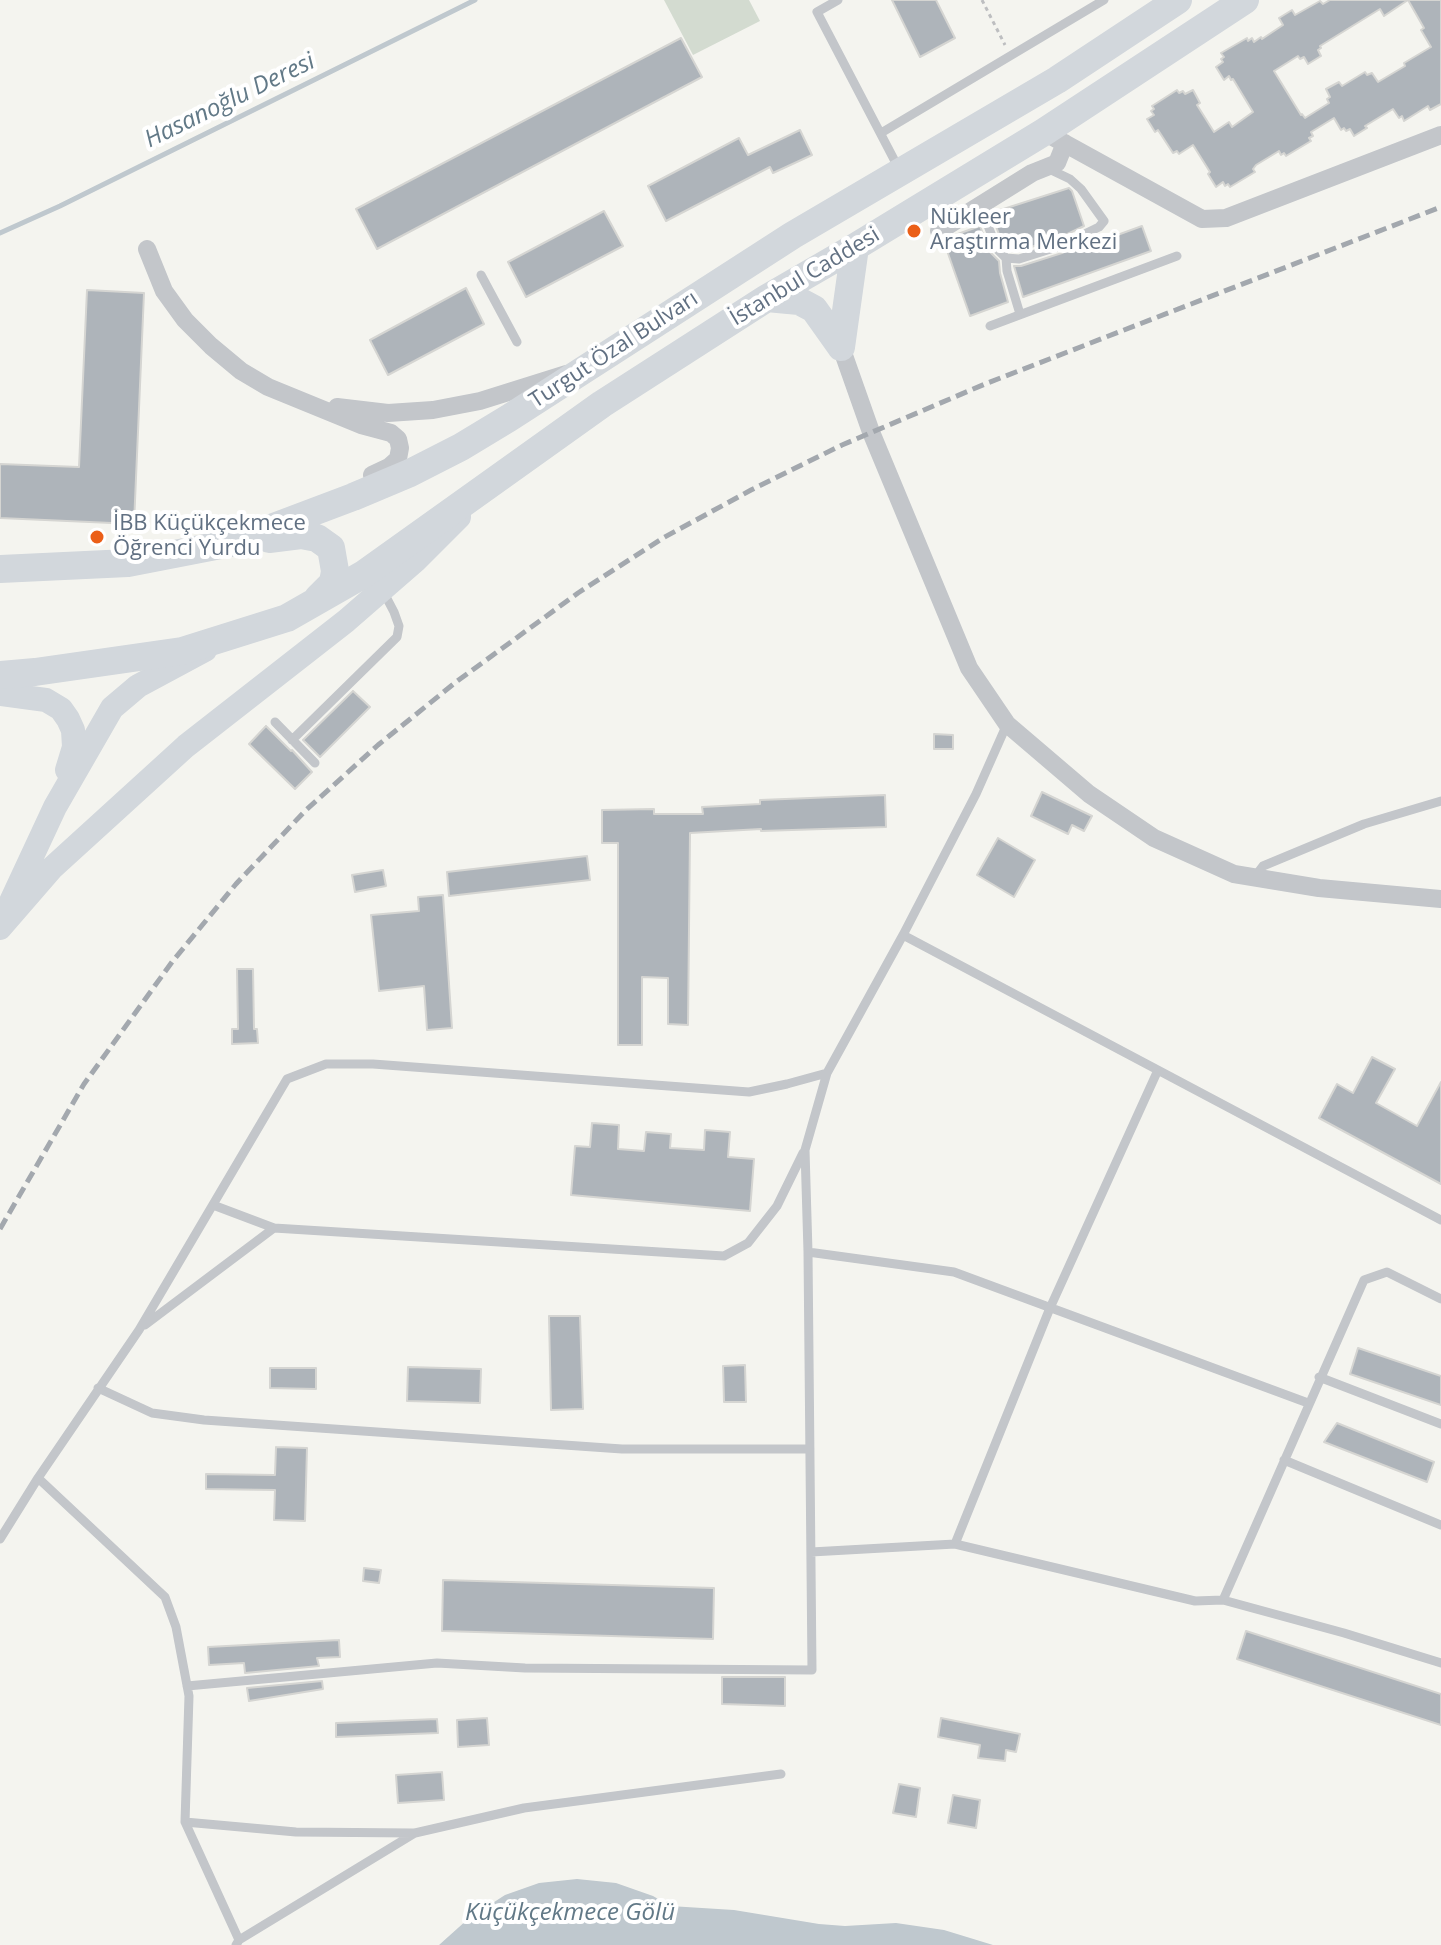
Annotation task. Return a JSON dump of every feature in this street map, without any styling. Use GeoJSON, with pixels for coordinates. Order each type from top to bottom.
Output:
{"type":"FeatureCollection","features":[{"type":"Feature","properties":{"kind":"main road","name":"Turgut Özal Bulvarı"},"geometry":{"type":"LineString","coordinates":[[0,569],[128,563],[231,543],[410,473],[509,418],[793,235],[1057,80],[1178,0]]}},
{"type":"Feature","properties":{"kind":"main road","name":"İstanbul Caddesi"},"geometry":{"type":"LineString","coordinates":[[491,485],[602,404],[767,298],[1054,138],[1245,0]]}},
{"type":"Feature","properties":{"kind":"main road"},"geometry":{"type":"LineString","coordinates":[[841,347],[855,247]]}},
{"type":"Feature","properties":{"kind":"main road"},"geometry":{"type":"LineString","coordinates":[[767,298],[799,301],[814,309],[841,347]]}},
{"type":"Feature","properties":{"kind":"main road"},"geometry":{"type":"LineString","coordinates":[[0,675],[182,651],[287,618],[364,574],[491,485]]}},
{"type":"Feature","properties":{"kind":"main road"},"geometry":{"type":"LineString","coordinates":[[231,543],[301,535],[317,538],[331,548],[335,571],[333,583],[320,596],[287,618]]}},
{"type":"Feature","properties":{"kind":"street"},"geometry":{"type":"LineString","coordinates":[[1054,138],[1202,219],[1226,218],[1441,135]]}},
{"type":"Feature","properties":{"kind":"street"},"geometry":{"type":"LineString","coordinates":[[939,231],[1032,173],[1057,163],[1054,138]]}},
{"type":"Feature","properties":{"kind":"street"},"geometry":{"type":"LineString","coordinates":[[147,249],[164,291],[185,320],[241,371],[268,387],[361,425],[391,433],[398,439],[398,459],[389,467],[354,483],[311,513]]}},
{"type":"Feature","properties":{"kind":"street"},"geometry":{"type":"LineString","coordinates":[[841,347],[871,432],[969,668],[1007,724],[1089,794],[1154,838],[1234,874],[1319,888],[1441,899]]}},
{"type":"Feature","properties":{"kind":"street"},"geometry":{"type":"LineString","coordinates":[[307,402],[388,413],[433,410],[480,401],[584,369]]}},
{"type":"Feature","properties":{"kind":"street"},"geometry":{"type":"LineString","coordinates":[[0,926],[52,868],[174,756],[346,621],[415,561],[491,485]]}},
{"type":"Feature","properties":{"kind":"street"},"geometry":{"type":"LineString","coordinates":[[0,926],[55,807],[112,708],[138,686],[230,636]]}},
{"type":"Feature","properties":{"kind":"street"},"geometry":{"type":"LineString","coordinates":[[0,694],[46,700],[61,709],[68,719],[73,730],[74,747],[55,807]]}},
{"type":"Feature","properties":{"kind":"lane"},"geometry":{"type":"LineString","coordinates":[[838,0],[817,12],[901,172]]}},
{"type":"Feature","properties":{"kind":"lane"},"geometry":{"type":"LineString","coordinates":[[881,133],[1104,0]]}},
{"type":"Feature","properties":{"kind":"lane"},"geometry":{"type":"LineString","coordinates":[[980,205],[997,249],[1006,258],[1019,259],[1060,246],[1099,227],[1104,221],[1089,199],[1070,179],[1046,167]]}},
{"type":"Feature","properties":{"kind":"lane"},"geometry":{"type":"LineString","coordinates":[[990,326],[1177,256]]}},
{"type":"Feature","properties":{"kind":"lane"},"geometry":{"type":"LineString","coordinates":[[1006,258],[1020,314]]}},
{"type":"Feature","properties":{"kind":"lane"},"geometry":{"type":"LineString","coordinates":[[481,275],[517,342]]}},
{"type":"Feature","properties":{"kind":"lane"},"geometry":{"type":"LineString","coordinates":[[292,740],[397,637],[399,626],[382,589]]}},
{"type":"Feature","properties":{"kind":"lane"},"geometry":{"type":"LineString","coordinates":[[275,722],[315,763]]}},
{"type":"Feature","properties":{"kind":"lane"},"geometry":{"type":"LineString","coordinates":[[213,1205],[274,1228],[724,1256],[748,1243],[777,1206],[805,1150],[827,1073],[976,794],[1007,724]]}},
{"type":"Feature","properties":{"kind":"lane"},"geometry":{"type":"LineString","coordinates":[[1254,878],[1263,866],[1364,824],[1441,801]]}},
{"type":"Feature","properties":{"kind":"lane"},"geometry":{"type":"LineString","coordinates":[[903,935],[1441,1220]]}},
{"type":"Feature","properties":{"kind":"lane"},"geometry":{"type":"LineString","coordinates":[[0,1539],[139,1330],[287,1079],[326,1064],[373,1064],[749,1092],[827,1073]]}},
{"type":"Feature","properties":{"kind":"lane"},"geometry":{"type":"LineString","coordinates":[[955,1544],[1050,1308],[1158,1070]]}},
{"type":"Feature","properties":{"kind":"lane"},"geometry":{"type":"LineString","coordinates":[[187,1686],[437,1663],[525,1668],[812,1670],[805,1150]]}},
{"type":"Feature","properties":{"kind":"lane"},"geometry":{"type":"LineString","coordinates":[[139,1330],[274,1228]]}},
{"type":"Feature","properties":{"kind":"lane"},"geometry":{"type":"LineString","coordinates":[[808,1252],[954,1272],[1308,1403]]}},
{"type":"Feature","properties":{"kind":"lane"},"geometry":{"type":"LineString","coordinates":[[1223,1600],[1364,1280],[1387,1272],[1441,1299]]}},
{"type":"Feature","properties":{"kind":"lane"},"geometry":{"type":"LineString","coordinates":[[1319,1377],[1441,1424]]}},
{"type":"Feature","properties":{"kind":"lane"},"geometry":{"type":"LineString","coordinates":[[98,1388],[152,1413],[204,1420],[622,1449],[810,1449]]}},
{"type":"Feature","properties":{"kind":"lane"},"geometry":{"type":"LineString","coordinates":[[1284,1460],[1441,1525]]}},
{"type":"Feature","properties":{"kind":"lane"},"geometry":{"type":"LineString","coordinates":[[38,1478],[165,1597],[176,1627],[189,1696],[185,1822],[238,1943],[415,1833]]}},
{"type":"Feature","properties":{"kind":"lane"},"geometry":{"type":"LineString","coordinates":[[811,1552],[955,1544],[1195,1601],[1223,1600],[1441,1663]]}},
{"type":"Feature","properties":{"kind":"lane"},"geometry":{"type":"LineString","coordinates":[[185,1822],[296,1832],[415,1833],[524,1808],[781,1774]]}},
{"type":"Feature","properties":{"kind":"path"},"geometry":{"type":"LineString","coordinates":[[982,0],[1010,56]]}},
{"type":"Feature","properties":{"kind":"shaded area"},"geometry":{"type":"Polygon","coordinates":[[[664,0],[749,0],[760,21],[693,55],[664,0]]]}},
{"type":"Feature","properties":{"kind":"water","name":"Küçükçekmece Gölü"},"geometry":{"type":"Polygon","coordinates":[[[577,1879],[616,1883],[653,1896],[670,1906],[734,1910],[845,1926],[896,1923],[944,1930],[993,1945],[439,1945],[468,1919],[505,1895],[539,1883],[577,1879]]]}},
{"type":"Feature","properties":{"kind":"building"},"geometry":{"type":"Polygon","coordinates":[[[892,0],[936,0],[955,38],[920,57],[892,0]]]}},
{"type":"Feature","properties":{"kind":"building"},"geometry":{"type":"Polygon","coordinates":[[[1330,0],[1408,0],[1441,0],[1441,104],[1430,110],[1428,106],[1404,121],[1393,109],[1354,136],[1350,129],[1341,130],[1334,118],[1311,132],[1311,141],[1286,156],[1279,151],[1256,165],[1253,169],[1255,172],[1230,187],[1223,182],[1216,187],[1193,145],[1179,154],[1177,151],[1173,153],[1158,130],[1155,132],[1147,119],[1154,115],[1152,106],[1177,90],[1185,94],[1193,90],[1200,103],[1197,105],[1214,132],[1229,122],[1232,127],[1253,112],[1233,79],[1229,76],[1224,80],[1216,67],[1223,62],[1221,53],[1247,38],[1248,41],[1252,38],[1254,42],[1262,39],[1283,25],[1279,18],[1292,10],[1295,15],[1320,1],[1323,4],[1330,0]],[[1408,0],[1384,16],[1380,9],[1320,46],[1321,56],[1308,64],[1304,57],[1300,59],[1298,56],[1274,71],[1305,118],[1329,103],[1326,89],[1339,82],[1342,86],[1365,72],[1367,75],[1372,73],[1378,82],[1431,47],[1421,30],[1424,28],[1408,0]]]}},
{"type":"Feature","properties":{"kind":"building"},"geometry":{"type":"Polygon","coordinates":[[[681,38],[702,77],[377,249],[356,209],[681,38]]]}},
{"type":"Feature","properties":{"kind":"building"},"geometry":{"type":"Polygon","coordinates":[[[800,130],[812,155],[773,173],[770,167],[666,221],[648,186],[739,138],[748,155],[800,130]]]}},
{"type":"Feature","properties":{"kind":"building"},"geometry":{"type":"Polygon","coordinates":[[[1069,188],[1084,226],[1057,239],[1018,251],[1009,251],[1003,245],[994,212],[1069,188]]]}},
{"type":"Feature","properties":{"kind":"building"},"geometry":{"type":"Polygon","coordinates":[[[604,211],[623,246],[526,297],[508,262],[604,211]]]}},
{"type":"Feature","properties":{"kind":"building"},"geometry":{"type":"Polygon","coordinates":[[[980,226],[990,252],[999,261],[1008,302],[970,316],[944,242],[980,226]]]}},
{"type":"Feature","properties":{"kind":"building"},"geometry":{"type":"Polygon","coordinates":[[[1142,226],[1151,251],[1023,297],[1014,266],[1062,253],[1088,240],[1090,245],[1142,226]]]}},
{"type":"Feature","properties":{"kind":"building"},"geometry":{"type":"Polygon","coordinates":[[[466,288],[484,324],[388,375],[370,340],[466,288]]]}},
{"type":"Feature","properties":{"kind":"building"},"geometry":{"type":"Polygon","coordinates":[[[87,290],[144,293],[134,524],[0,518],[0,464],[79,467],[87,290]]]}},
{"type":"Feature","properties":{"kind":"building"},"geometry":{"type":"Polygon","coordinates":[[[353,691],[370,707],[320,757],[303,740],[353,691]]]}},
{"type":"Feature","properties":{"kind":"building"},"geometry":{"type":"Polygon","coordinates":[[[266,726],[312,772],[295,789],[249,744],[266,726]]]}},
{"type":"Feature","properties":{"kind":"building"},"geometry":{"type":"Polygon","coordinates":[[[934,734],[953,735],[953,749],[934,749],[934,734]]]}},
{"type":"Feature","properties":{"kind":"building"},"geometry":{"type":"Polygon","coordinates":[[[1042,792],[1092,816],[1084,831],[1072,825],[1068,834],[1031,816],[1042,792]]]}},
{"type":"Feature","properties":{"kind":"building"},"geometry":{"type":"Polygon","coordinates":[[[885,795],[886,827],[690,833],[688,1025],[668,1024],[668,978],[642,977],[642,1045],[618,1045],[618,843],[602,843],[602,810],[654,809],[654,814],[703,814],[702,807],[760,804],[760,800],[885,795]]]}},
{"type":"Feature","properties":{"kind":"building"},"geometry":{"type":"Polygon","coordinates":[[[998,838],[1035,860],[1014,897],[977,875],[998,838]]]}},
{"type":"Feature","properties":{"kind":"building"},"geometry":{"type":"Polygon","coordinates":[[[587,856],[590,880],[449,896],[447,872],[587,856]]]}},
{"type":"Feature","properties":{"kind":"building"},"geometry":{"type":"Polygon","coordinates":[[[383,870],[386,886],[355,892],[352,875],[383,870]]]}},
{"type":"Feature","properties":{"kind":"building"},"geometry":{"type":"Polygon","coordinates":[[[443,895],[452,1028],[427,1030],[424,986],[379,991],[371,915],[419,911],[418,897],[443,895]]]}},
{"type":"Feature","properties":{"kind":"building"},"geometry":{"type":"Polygon","coordinates":[[[237,969],[253,969],[254,1029],[257,1029],[258,1043],[232,1044],[232,1029],[238,1029],[237,969]]]}},
{"type":"Feature","properties":{"kind":"building"},"geometry":{"type":"Polygon","coordinates":[[[1372,1057],[1395,1069],[1376,1103],[1417,1126],[1441,1082],[1441,1184],[1319,1118],[1337,1084],[1353,1093],[1372,1057]]]}},
{"type":"Feature","properties":{"kind":"building"},"geometry":{"type":"Polygon","coordinates":[[[592,1123],[619,1125],[618,1149],[644,1151],[646,1132],[671,1134],[670,1148],[704,1150],[705,1130],[730,1132],[728,1157],[754,1159],[750,1211],[571,1195],[575,1146],[590,1147],[592,1123]]]}},
{"type":"Feature","properties":{"kind":"building"},"geometry":{"type":"Polygon","coordinates":[[[549,1316],[580,1316],[583,1409],[551,1410],[549,1316]]]}},
{"type":"Feature","properties":{"kind":"building"},"geometry":{"type":"Polygon","coordinates":[[[1358,1348],[1441,1376],[1441,1405],[1350,1374],[1358,1348]]]}},
{"type":"Feature","properties":{"kind":"building"},"geometry":{"type":"Polygon","coordinates":[[[745,1365],[746,1402],[724,1402],[723,1366],[745,1365]]]}},
{"type":"Feature","properties":{"kind":"building"},"geometry":{"type":"Polygon","coordinates":[[[408,1367],[481,1369],[480,1403],[407,1401],[408,1367]]]}},
{"type":"Feature","properties":{"kind":"building"},"geometry":{"type":"Polygon","coordinates":[[[270,1368],[316,1368],[316,1389],[270,1388],[270,1368]]]}},
{"type":"Feature","properties":{"kind":"building"},"geometry":{"type":"Polygon","coordinates":[[[1337,1423],[1434,1462],[1427,1482],[1324,1442],[1337,1423]]]}},
{"type":"Feature","properties":{"kind":"building"},"geometry":{"type":"Polygon","coordinates":[[[276,1447],[307,1448],[305,1521],[274,1520],[275,1490],[206,1489],[206,1474],[275,1475],[276,1447]]]}},
{"type":"Feature","properties":{"kind":"building"},"geometry":{"type":"Polygon","coordinates":[[[364,1568],[381,1570],[379,1583],[363,1581],[364,1568]]]}},
{"type":"Feature","properties":{"kind":"building"},"geometry":{"type":"Polygon","coordinates":[[[443,1580],[714,1588],[713,1639],[442,1631],[443,1580]]]}},
{"type":"Feature","properties":{"kind":"building"},"geometry":{"type":"Polygon","coordinates":[[[1246,1631],[1441,1694],[1441,1725],[1237,1659],[1246,1631]]]}},
{"type":"Feature","properties":{"kind":"building"},"geometry":{"type":"Polygon","coordinates":[[[339,1640],[340,1657],[317,1658],[319,1666],[245,1673],[244,1663],[209,1665],[208,1647],[339,1640]]]}},
{"type":"Feature","properties":{"kind":"building"},"geometry":{"type":"Polygon","coordinates":[[[722,1677],[785,1677],[785,1706],[722,1704],[722,1677]]]}},
{"type":"Feature","properties":{"kind":"building"},"geometry":{"type":"Polygon","coordinates":[[[322,1681],[323,1689],[249,1701],[247,1688],[322,1681]]]}},
{"type":"Feature","properties":{"kind":"building"},"geometry":{"type":"Polygon","coordinates":[[[487,1718],[489,1745],[458,1747],[457,1720],[487,1718]]]}},
{"type":"Feature","properties":{"kind":"building"},"geometry":{"type":"Polygon","coordinates":[[[941,1718],[1020,1734],[1016,1752],[1006,1750],[1005,1761],[978,1758],[980,1745],[938,1737],[941,1718]]]}},
{"type":"Feature","properties":{"kind":"building"},"geometry":{"type":"Polygon","coordinates":[[[437,1719],[438,1733],[336,1737],[336,1723],[437,1719]]]}},
{"type":"Feature","properties":{"kind":"building"},"geometry":{"type":"Polygon","coordinates":[[[442,1772],[444,1800],[398,1803],[396,1775],[442,1772]]]}},
{"type":"Feature","properties":{"kind":"building"},"geometry":{"type":"Polygon","coordinates":[[[899,1784],[920,1788],[916,1817],[893,1813],[899,1784]]]}},
{"type":"Feature","properties":{"kind":"building"},"geometry":{"type":"Polygon","coordinates":[[[953,1795],[980,1800],[976,1828],[948,1823],[953,1795]]]}},
{"type":"Feature","properties":{"kind":"waterway","name":"Hasanoğlu Deresi"},"geometry":{"type":"LineString","coordinates":[[0,233],[475,0]]}},
{"type":"Feature","properties":{"kind":"railway"},"geometry":{"type":"LineString","coordinates":[[0,1229],[84,1084],[172,962],[236,884],[305,811],[378,745],[456,682],[578,593],[663,538],[842,445],[985,384],[1441,207]]}},
{"type":"Feature","properties":{"kind":"place","name":"Nükleer Araştırma Merkezi"},"geometry":{"type":"Point","coordinates":[914,231]}},
{"type":"Feature","properties":{"kind":"place","name":"İBB Küçükçekmece Öğrenci Yurdu"},"geometry":{"type":"Point","coordinates":[97,537]}}]}
